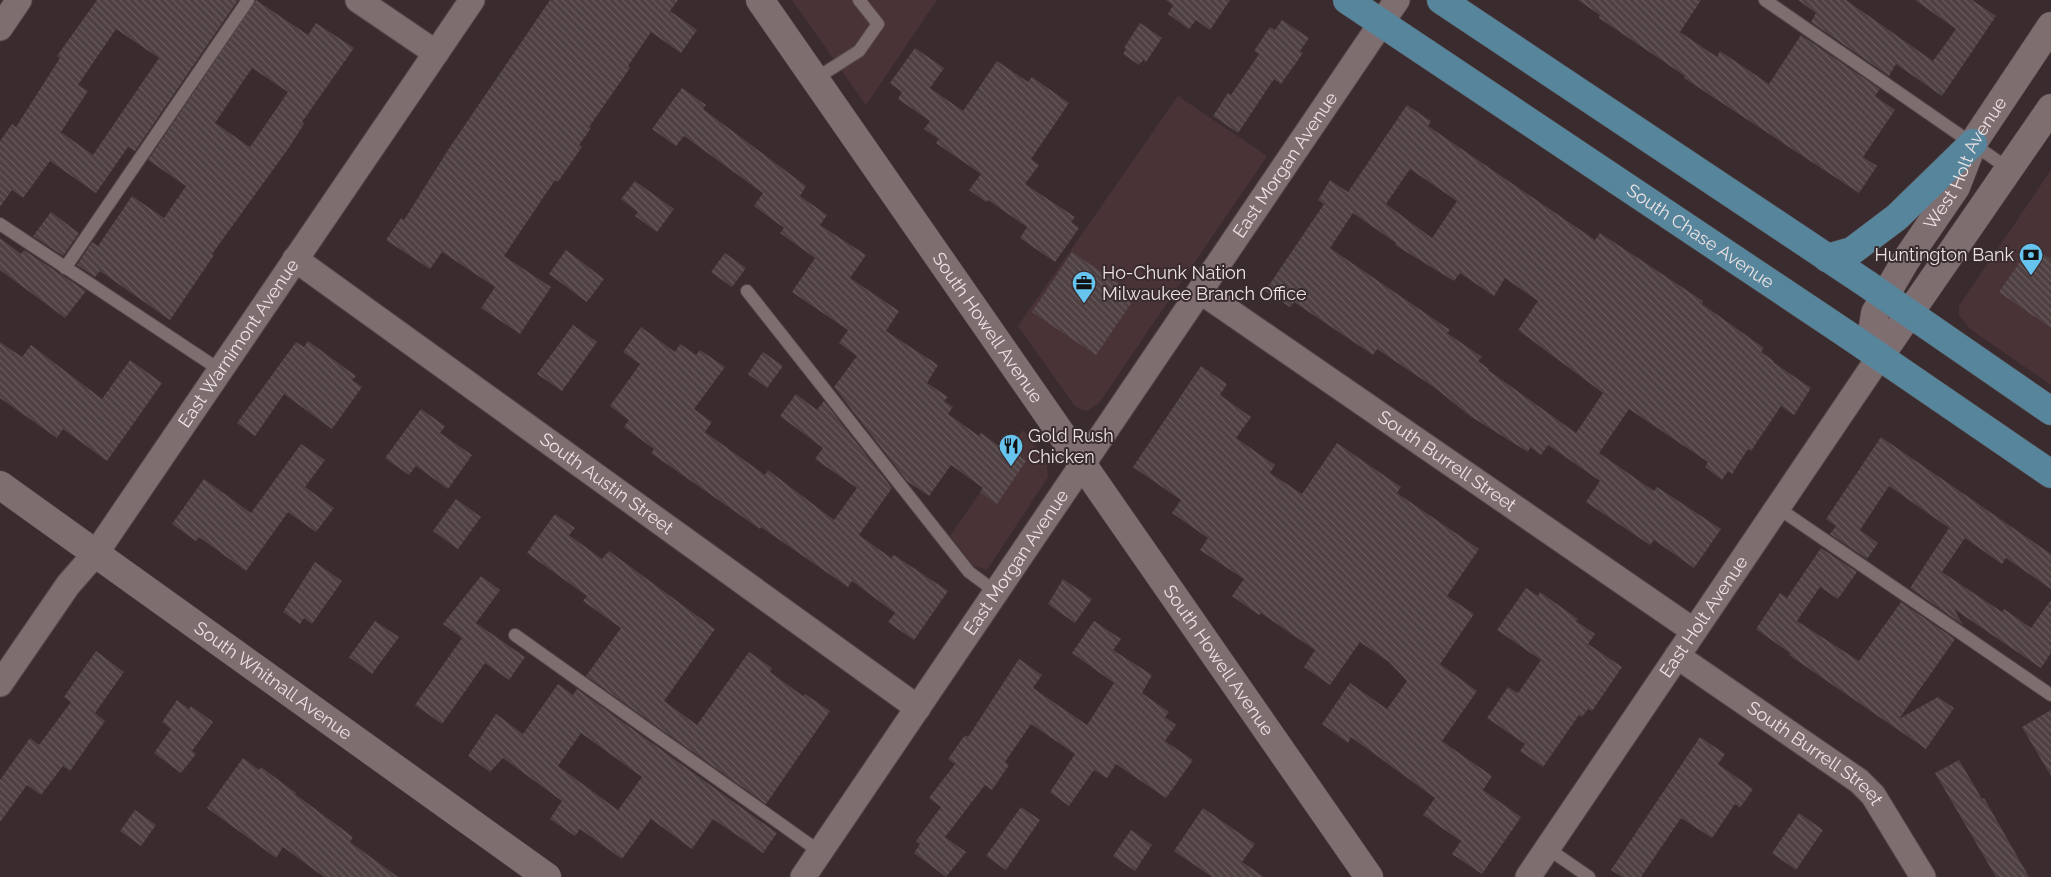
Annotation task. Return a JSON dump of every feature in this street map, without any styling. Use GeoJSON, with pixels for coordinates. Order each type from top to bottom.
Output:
{"type":"FeatureCollection","features":[{"type":"Feature","properties":{"kind":"main road","name":"South Chase Avenue"},"geometry":{"type":"LineString","coordinates":[[1347,0],[1880,356],[2051,474]]}},
{"type":"Feature","properties":{"kind":"main road"},"geometry":{"type":"LineString","coordinates":[[1441,0],[1884,296],[2051,411]]}},
{"type":"Feature","properties":{"kind":"main road"},"geometry":{"type":"LineString","coordinates":[[1827,258],[1852,251],[1897,217],[1973,144]]}},
{"type":"Feature","properties":{"kind":"street"},"geometry":{"type":"LineString","coordinates":[[0,28],[19,0]]}},
{"type":"Feature","properties":{"kind":"street"},"geometry":{"type":"LineString","coordinates":[[358,0],[436,53]]}},
{"type":"Feature","properties":{"kind":"street","name":"East Warnimont Avenue"},"geometry":{"type":"LineString","coordinates":[[0,684],[68,585],[96,553],[472,0]]}},
{"type":"Feature","properties":{"kind":"street","name":"South Howell Avenue"},"geometry":{"type":"LineString","coordinates":[[760,0],[1369,877]]}},
{"type":"Feature","properties":{"kind":"street","name":"East Morgan Avenue"},"geometry":{"type":"LineString","coordinates":[[803,877],[1396,0]]}},
{"type":"Feature","properties":{"kind":"street","name":"West Holt Avenue"},"geometry":{"type":"LineString","coordinates":[[1880,356],[1872,334],[1875,313],[1884,296],[1956,187],[1973,144],[2051,26]]}},
{"type":"Feature","properties":{"kind":"street","name":"West Holt Avenue"},"geometry":{"type":"LineString","coordinates":[[1880,356],[2051,108]]}},
{"type":"Feature","properties":{"kind":"street","name":"South Austin Street"},"geometry":{"type":"LineString","coordinates":[[296,259],[918,708]]}},
{"type":"Feature","properties":{"kind":"street","name":"South Burrell Street"},"geometry":{"type":"LineString","coordinates":[[1200,291],[1694,631]]}},
{"type":"Feature","properties":{"kind":"street","name":"East Holt Avenue"},"geometry":{"type":"LineString","coordinates":[[1528,877],[1880,356]]}},
{"type":"Feature","properties":{"kind":"street","name":"South Whitnall Avenue"},"geometry":{"type":"LineString","coordinates":[[0,485],[547,877]]}},
{"type":"Feature","properties":{"kind":"street","name":"South Burrell Street"},"geometry":{"type":"LineString","coordinates":[[1677,656],[1859,781],[1873,795],[1923,877]]}},
{"type":"Feature","properties":{"kind":"lane"},"geometry":{"type":"LineString","coordinates":[[65,268],[248,0]]}},
{"type":"Feature","properties":{"kind":"lane"},"geometry":{"type":"LineString","coordinates":[[815,79],[859,50],[878,24],[859,0]]}},
{"type":"Feature","properties":{"kind":"lane"},"geometry":{"type":"LineString","coordinates":[[1765,0],[2010,169]]}},
{"type":"Feature","properties":{"kind":"lane"},"geometry":{"type":"LineString","coordinates":[[0,224],[220,370]]}},
{"type":"Feature","properties":{"kind":"lane"},"geometry":{"type":"LineString","coordinates":[[747,291],[968,572],[996,592]]}},
{"type":"Feature","properties":{"kind":"lane"},"geometry":{"type":"LineString","coordinates":[[1778,508],[2051,695]]}},
{"type":"Feature","properties":{"kind":"lane"},"geometry":{"type":"LineString","coordinates":[[515,636],[820,852]]}},
{"type":"Feature","properties":{"kind":"lane"},"geometry":{"type":"LineString","coordinates":[[1547,848],[1589,877]]}},
{"type":"Feature","properties":{"kind":"shaded area"},"geometry":{"type":"Polygon","coordinates":[[[792,0],[937,0],[866,105],[792,0]]]}},
{"type":"Feature","properties":{"kind":"shaded area"},"geometry":{"type":"Polygon","coordinates":[[[1178,96],[1267,156],[1099,403],[1087,411],[1080,409],[1074,405],[1018,326],[1178,96]]]}},
{"type":"Feature","properties":{"kind":"shaded area"},"geometry":{"type":"Polygon","coordinates":[[[2051,170],[2051,385],[1970,329],[1959,315],[1959,306],[2051,170]]]}},
{"type":"Feature","properties":{"kind":"shaded area"},"geometry":{"type":"Polygon","coordinates":[[[1023,430],[1044,459],[1047,465],[1048,477],[987,570],[974,566],[950,536],[1023,430]]]}},
{"type":"Feature","properties":{"kind":"building"},"geometry":{"type":"Polygon","coordinates":[[[97,0],[238,0],[135,151],[128,147],[96,193],[50,161],[23,198],[12,190],[0,207],[0,141],[12,124],[16,127],[60,58],[57,56],[97,0]],[[116,29],[78,85],[88,91],[61,132],[93,155],[159,58],[116,29]]]}},
{"type":"Feature","properties":{"kind":"building"},"geometry":{"type":"Polygon","coordinates":[[[256,0],[308,35],[316,23],[354,48],[302,122],[304,124],[288,149],[212,254],[214,255],[170,320],[100,271],[95,277],[77,265],[92,242],[98,246],[132,196],[164,218],[186,186],[148,160],[256,0]],[[252,68],[215,123],[250,147],[288,92],[252,68]]]}},
{"type":"Feature","properties":{"kind":"building"},"geometry":{"type":"Polygon","coordinates":[[[550,0],[678,0],[670,11],[697,30],[681,53],[651,32],[628,66],[630,68],[589,127],[591,128],[579,145],[582,147],[558,182],[555,180],[504,256],[551,287],[520,334],[481,308],[495,287],[442,252],[430,269],[386,240],[401,218],[404,220],[450,147],[550,0]]]}},
{"type":"Feature","properties":{"kind":"building"},"geometry":{"type":"Polygon","coordinates":[[[1166,0],[1230,0],[1210,30],[1196,20],[1189,29],[1168,14],[1173,5],[1166,0]]]}},
{"type":"Feature","properties":{"kind":"building"},"geometry":{"type":"Polygon","coordinates":[[[1578,0],[1701,0],[1680,32],[1717,57],[1720,51],[1769,84],[1801,35],[1880,89],[1875,96],[1895,110],[1863,157],[1877,166],[1859,193],[1684,78],[1685,76],[1599,18],[1600,15],[1578,0]]]}},
{"type":"Feature","properties":{"kind":"building"},"geometry":{"type":"Polygon","coordinates":[[[1798,0],[1846,0],[1933,61],[1956,29],[1915,0],[1972,0],[1996,16],[1942,96],[1896,64],[1889,76],[1811,22],[1816,13],[1798,0]]]}},
{"type":"Feature","properties":{"kind":"building"},"geometry":{"type":"Polygon","coordinates":[[[1282,20],[1309,38],[1300,51],[1303,53],[1281,84],[1274,79],[1238,133],[1213,116],[1228,93],[1231,95],[1259,54],[1254,51],[1270,27],[1275,30],[1282,20]]]}},
{"type":"Feature","properties":{"kind":"building"},"geometry":{"type":"Polygon","coordinates":[[[1140,23],[1162,38],[1146,62],[1143,60],[1139,65],[1123,54],[1126,49],[1124,48],[1140,23]]]}},
{"type":"Feature","properties":{"kind":"building"},"geometry":{"type":"Polygon","coordinates":[[[915,48],[944,68],[930,88],[963,111],[997,61],[1028,82],[1032,77],[1069,103],[1031,159],[1039,165],[1025,184],[1075,217],[1071,222],[1079,228],[1055,262],[1020,238],[1027,227],[988,200],[986,202],[969,190],[981,174],[936,143],[939,139],[924,129],[930,121],[898,99],[902,92],[890,83],[915,48]]]}},
{"type":"Feature","properties":{"kind":"building"},"geometry":{"type":"Polygon","coordinates":[[[682,88],[706,105],[703,109],[806,186],[800,196],[827,215],[820,225],[866,255],[850,278],[899,311],[886,331],[938,365],[927,383],[948,397],[944,401],[953,407],[948,414],[979,436],[981,433],[1007,452],[1010,449],[1026,461],[997,504],[980,492],[983,488],[951,465],[929,496],[907,481],[834,387],[857,356],[839,343],[848,330],[792,292],[815,258],[780,233],[784,228],[754,206],[763,193],[684,136],[676,146],[652,129],[682,88]]]}},
{"type":"Feature","properties":{"kind":"building"},"geometry":{"type":"Polygon","coordinates":[[[1407,105],[1431,121],[1428,126],[1595,240],[1600,233],[1703,301],[1702,304],[1764,348],[1761,352],[1773,362],[1811,388],[1794,415],[1781,406],[1751,451],[1748,449],[1732,474],[1728,471],[1722,480],[1705,467],[1708,462],[1629,409],[1599,453],[1654,491],[1657,487],[1721,529],[1694,568],[1654,540],[1650,545],[1586,502],[1600,481],[1548,445],[1541,455],[1530,447],[1528,452],[1470,416],[1435,388],[1377,349],[1373,355],[1294,302],[1290,307],[1265,291],[1324,204],[1318,200],[1330,180],[1348,192],[1407,105]],[[1410,169],[1386,204],[1432,238],[1457,201],[1410,169]],[[1353,213],[1330,248],[1450,330],[1447,333],[1482,357],[1478,361],[1488,370],[1576,433],[1603,393],[1518,330],[1538,301],[1505,278],[1494,296],[1460,273],[1454,281],[1395,245],[1396,243],[1353,213]]]}},
{"type":"Feature","properties":{"kind":"building"},"geometry":{"type":"Polygon","coordinates":[[[635,181],[674,209],[657,232],[635,216],[638,212],[621,199],[635,181]]]}},
{"type":"Feature","properties":{"kind":"building"},"geometry":{"type":"Polygon","coordinates":[[[51,212],[79,233],[63,256],[33,236],[51,212]]]}},
{"type":"Feature","properties":{"kind":"building"},"geometry":{"type":"Polygon","coordinates":[[[0,238],[21,254],[24,250],[86,291],[65,318],[0,270],[0,238]]]}},
{"type":"Feature","properties":{"kind":"building","name":"Huntington Bank"},"geometry":{"type":"Polygon","coordinates":[[[2031,246],[2051,259],[2051,328],[1999,292],[2031,246]]]}},
{"type":"Feature","properties":{"kind":"building"},"geometry":{"type":"Polygon","coordinates":[[[566,250],[604,279],[587,302],[549,274],[566,250]]]}},
{"type":"Feature","properties":{"kind":"building","name":"Ho-Chunk Nation Milwaukee Branch Office"},"geometry":{"type":"Polygon","coordinates":[[[1072,252],[1136,296],[1096,355],[1032,312],[1072,252]]]}},
{"type":"Feature","properties":{"kind":"building"},"geometry":{"type":"Polygon","coordinates":[[[725,253],[746,268],[732,287],[711,272],[725,253]]]}},
{"type":"Feature","properties":{"kind":"building"},"geometry":{"type":"Polygon","coordinates":[[[573,325],[597,342],[562,391],[537,374],[573,325]]]}},
{"type":"Feature","properties":{"kind":"building"},"geometry":{"type":"Polygon","coordinates":[[[641,327],[675,352],[680,344],[696,355],[700,350],[725,367],[694,409],[712,422],[705,432],[765,475],[768,470],[834,520],[857,488],[815,459],[823,448],[780,416],[796,394],[817,410],[824,401],[892,488],[859,535],[891,558],[894,555],[948,591],[914,640],[888,622],[895,613],[852,581],[848,587],[761,527],[760,529],[651,453],[654,449],[624,427],[629,420],[610,406],[640,364],[623,352],[641,327]]]}},
{"type":"Feature","properties":{"kind":"building"},"geometry":{"type":"Polygon","coordinates":[[[308,341],[356,376],[352,380],[362,387],[332,429],[284,394],[255,436],[237,423],[296,342],[304,347],[308,341]]]}},
{"type":"Feature","properties":{"kind":"building"},"geometry":{"type":"Polygon","coordinates":[[[0,342],[22,357],[31,345],[102,399],[130,360],[162,383],[107,461],[63,429],[57,438],[0,398],[0,342]]]}},
{"type":"Feature","properties":{"kind":"building"},"geometry":{"type":"Polygon","coordinates":[[[763,352],[783,366],[767,388],[748,374],[763,352]]]}},
{"type":"Feature","properties":{"kind":"building"},"geometry":{"type":"Polygon","coordinates":[[[1201,366],[1227,384],[1220,395],[1251,417],[1236,438],[1275,465],[1270,473],[1302,494],[1337,443],[1401,487],[1397,493],[1479,549],[1447,596],[1474,614],[1440,664],[1477,691],[1442,741],[1492,776],[1483,790],[1521,817],[1482,874],[1452,854],[1461,841],[1423,815],[1435,798],[1351,737],[1348,743],[1322,724],[1350,683],[1387,709],[1407,681],[1389,662],[1360,642],[1330,685],[1304,667],[1315,650],[1261,613],[1259,615],[1232,596],[1244,579],[1200,550],[1208,538],[1172,513],[1181,500],[1133,467],[1201,366]]]}},
{"type":"Feature","properties":{"kind":"building"},"geometry":{"type":"Polygon","coordinates":[[[421,409],[445,426],[440,433],[472,455],[448,489],[416,466],[409,475],[385,458],[421,409]]]}},
{"type":"Feature","properties":{"kind":"building"},"geometry":{"type":"Polygon","coordinates":[[[1881,437],[2051,554],[2051,589],[2006,558],[2002,564],[1965,538],[1942,572],[2002,612],[2004,609],[2031,628],[2051,600],[2051,653],[2041,668],[1954,609],[1963,625],[1910,588],[1949,528],[1889,486],[1860,530],[1878,543],[1867,559],[1830,534],[1836,526],[1826,519],[1881,437]]]}},
{"type":"Feature","properties":{"kind":"building"},"geometry":{"type":"Polygon","coordinates":[[[301,444],[325,460],[305,487],[334,508],[316,532],[288,512],[246,571],[199,537],[196,541],[172,524],[204,479],[251,513],[301,444]]]}},
{"type":"Feature","properties":{"kind":"building"},"geometry":{"type":"Polygon","coordinates":[[[456,499],[481,517],[458,549],[433,531],[456,499]]]}},
{"type":"Feature","properties":{"kind":"building"},"geometry":{"type":"Polygon","coordinates":[[[555,514],[575,528],[569,535],[602,559],[609,551],[715,629],[664,701],[697,725],[749,652],[772,668],[770,672],[803,696],[805,694],[830,711],[766,804],[586,676],[621,628],[583,601],[587,596],[527,553],[555,514]]]}},
{"type":"Feature","properties":{"kind":"building"},"geometry":{"type":"Polygon","coordinates":[[[1821,548],[1857,572],[1838,599],[1820,587],[1797,621],[1859,661],[1901,602],[1955,639],[1899,719],[1938,697],[1954,708],[1926,749],[1789,655],[1790,653],[1756,629],[1780,593],[1787,598],[1821,548]]]}},
{"type":"Feature","properties":{"kind":"building"},"geometry":{"type":"Polygon","coordinates":[[[315,562],[342,581],[312,624],[304,618],[300,624],[283,612],[315,562]]]}},
{"type":"Feature","properties":{"kind":"building"},"geometry":{"type":"Polygon","coordinates":[[[481,576],[500,590],[476,623],[525,657],[509,680],[485,663],[442,724],[415,705],[462,638],[443,624],[481,576]]]}},
{"type":"Feature","properties":{"kind":"building"},"geometry":{"type":"Polygon","coordinates":[[[1063,579],[1092,599],[1075,623],[1048,604],[1063,579]]]}},
{"type":"Feature","properties":{"kind":"building"},"geometry":{"type":"Polygon","coordinates":[[[1526,588],[1538,596],[1540,592],[1578,619],[1576,621],[1595,634],[1588,644],[1622,667],[1592,711],[1588,709],[1582,717],[1579,715],[1543,767],[1520,751],[1525,744],[1487,718],[1508,687],[1518,693],[1541,660],[1497,630],[1526,588]]]}},
{"type":"Feature","properties":{"kind":"building"},"geometry":{"type":"Polygon","coordinates":[[[375,621],[399,637],[372,674],[349,657],[375,621]]]}},
{"type":"Feature","properties":{"kind":"building"},"geometry":{"type":"Polygon","coordinates":[[[1094,621],[1121,639],[1113,650],[1152,675],[1142,693],[1169,712],[1165,717],[1176,725],[1165,741],[1193,760],[1166,798],[1116,764],[1107,778],[1094,770],[1069,806],[1050,792],[1075,754],[1031,724],[1005,762],[1009,765],[992,790],[985,785],[945,837],[966,852],[946,877],[914,853],[920,844],[916,841],[941,807],[929,798],[955,764],[948,759],[965,735],[968,737],[1019,659],[1042,675],[1033,688],[1087,725],[1114,683],[1072,653],[1094,621]]]}},
{"type":"Feature","properties":{"kind":"building"},"geometry":{"type":"Polygon","coordinates":[[[96,651],[124,672],[95,713],[105,721],[70,771],[63,766],[41,795],[27,785],[0,822],[0,780],[30,738],[39,745],[71,702],[64,697],[96,651]]]}},
{"type":"Feature","properties":{"kind":"building"},"geometry":{"type":"Polygon","coordinates":[[[558,684],[573,695],[577,689],[777,833],[763,853],[713,819],[692,849],[651,819],[622,859],[580,829],[575,836],[550,819],[562,801],[503,758],[490,772],[468,756],[496,714],[523,734],[558,684]],[[581,733],[558,766],[618,810],[642,777],[581,733]]]}},
{"type":"Feature","properties":{"kind":"building"},"geometry":{"type":"Polygon","coordinates":[[[177,700],[189,709],[191,706],[213,722],[192,751],[196,754],[181,773],[154,753],[171,729],[162,722],[177,700]]]}},
{"type":"Feature","properties":{"kind":"building"},"geometry":{"type":"Polygon","coordinates":[[[2051,710],[2051,776],[2022,727],[2051,710]]]}},
{"type":"Feature","properties":{"kind":"building"},"geometry":{"type":"Polygon","coordinates":[[[1700,737],[1725,754],[1718,764],[1753,789],[1740,808],[1735,804],[1712,838],[1681,818],[1641,877],[1622,877],[1611,870],[1700,737]]]}},
{"type":"Feature","properties":{"kind":"building"},"geometry":{"type":"Polygon","coordinates":[[[243,758],[259,770],[261,767],[296,793],[353,837],[350,842],[398,877],[324,877],[283,847],[276,858],[207,808],[243,758]]]}},
{"type":"Feature","properties":{"kind":"building"},"geometry":{"type":"Polygon","coordinates":[[[1959,760],[1982,799],[1984,798],[2029,877],[1996,877],[1935,773],[1959,760]]]}},
{"type":"Feature","properties":{"kind":"building"},"geometry":{"type":"Polygon","coordinates":[[[1021,807],[1040,820],[1006,870],[986,856],[1021,807]]]}},
{"type":"Feature","properties":{"kind":"building"},"geometry":{"type":"Polygon","coordinates":[[[1203,808],[1255,844],[1242,862],[1264,877],[1212,877],[1174,851],[1203,808]]]}},
{"type":"Feature","properties":{"kind":"building"},"geometry":{"type":"Polygon","coordinates":[[[135,810],[156,825],[141,846],[120,831],[135,810]]]}},
{"type":"Feature","properties":{"kind":"building"},"geometry":{"type":"Polygon","coordinates":[[[1799,813],[1823,830],[1796,870],[1772,853],[1799,813]]]}},
{"type":"Feature","properties":{"kind":"building"},"geometry":{"type":"Polygon","coordinates":[[[1131,830],[1152,845],[1135,871],[1113,856],[1131,830]]]}},
{"type":"Feature","properties":{"kind":"place","name":"Huntington Bank"},"geometry":{"type":"Point","coordinates":[2031,276]}},
{"type":"Feature","properties":{"kind":"place","name":"Ho-Chunk Nation Milwaukee Branch Office"},"geometry":{"type":"Point","coordinates":[1084,304]}},
{"type":"Feature","properties":{"kind":"place","name":"Gold Rush Chicken"},"geometry":{"type":"Point","coordinates":[1011,467]}}]}
